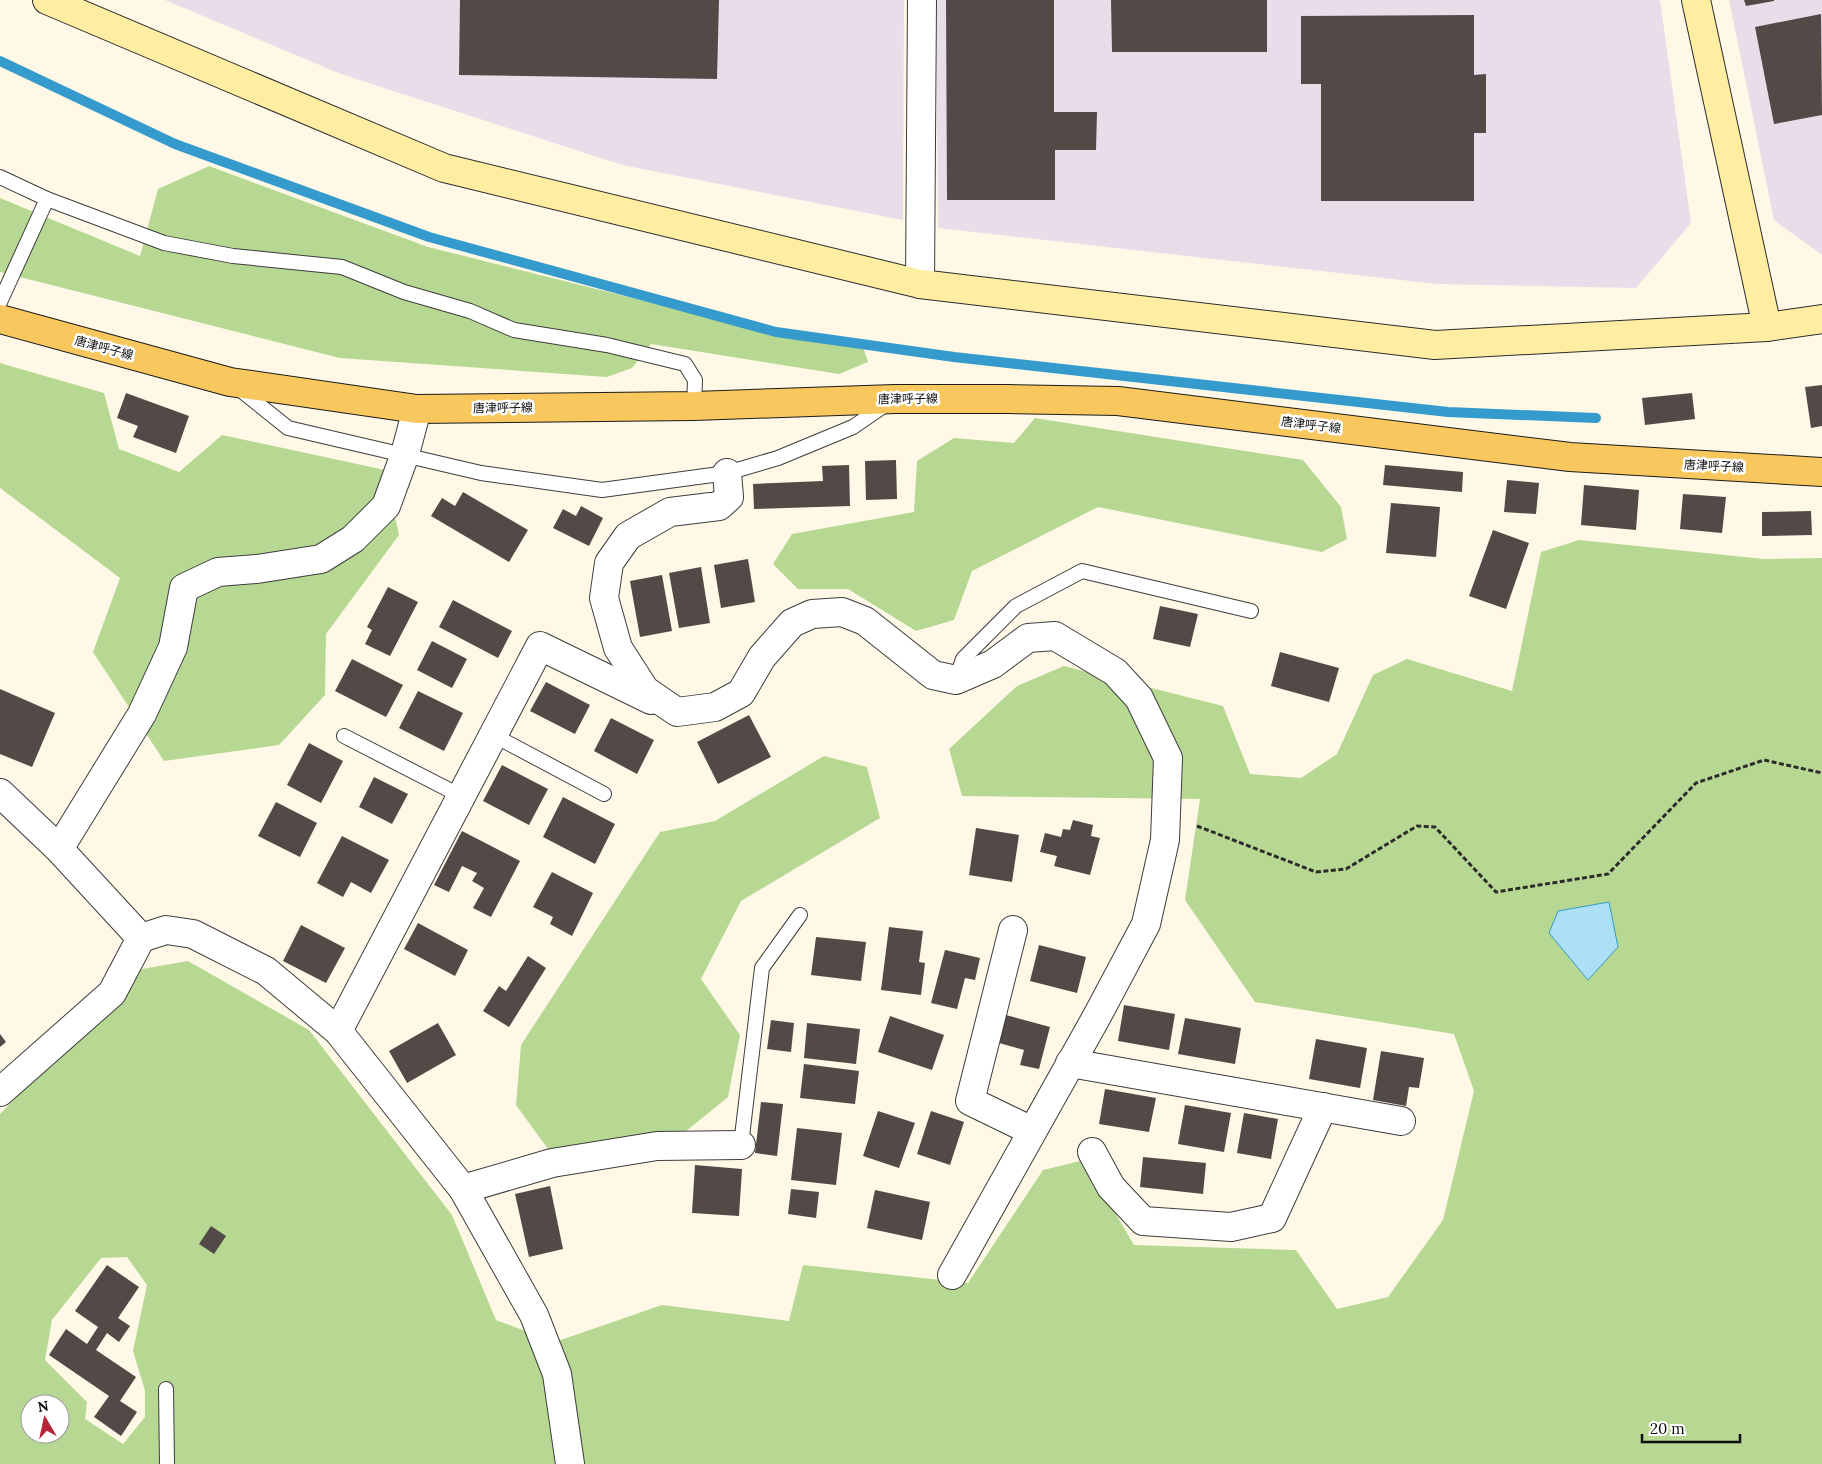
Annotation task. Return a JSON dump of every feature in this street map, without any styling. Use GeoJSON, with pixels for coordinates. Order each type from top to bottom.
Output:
{"type":"FeatureCollection","features":[{"type":"Feature","properties":{"kind":"main road","name":"唐津呼子線"},"geometry":{"type":"LineString","coordinates":[[0,319],[230,382],[417,409],[694,406],[895,399],[1008,398],[1118,401],[1570,457],[1822,472]]}},
{"type":"Feature","properties":{"kind":"street"},"geometry":{"type":"LineString","coordinates":[[47,0],[444,168],[920,284],[1435,345],[1767,327],[1822,319]]}},
{"type":"Feature","properties":{"kind":"street"},"geometry":{"type":"LineString","coordinates":[[920,284],[922,0]]}},
{"type":"Feature","properties":{"kind":"street"},"geometry":{"type":"LineString","coordinates":[[1696,0],[1767,327]]}},
{"type":"Feature","properties":{"kind":"street"},"geometry":{"type":"LineString","coordinates":[[58,849],[142,714],[173,647],[184,588],[218,572],[257,569],[321,559],[353,540],[386,506],[405,454],[417,409]]}},
{"type":"Feature","properties":{"kind":"street"},"geometry":{"type":"LineString","coordinates":[[677,712],[645,690],[618,648],[604,598],[609,563],[628,536],[670,512],[719,506],[729,498],[727,473]]}},
{"type":"Feature","properties":{"kind":"street"},"geometry":{"type":"LineString","coordinates":[[338,1031],[540,646],[677,712],[714,707],[741,693],[762,657],[792,623],[812,614],[842,612],[865,621],[933,675],[956,680],[993,664],[1028,638],[1055,636],[1115,672],[1139,698],[1168,758],[1165,840],[1146,924],[952,1275]]}},
{"type":"Feature","properties":{"kind":"street"},"geometry":{"type":"LineString","coordinates":[[0,793],[58,849],[141,938]]}},
{"type":"Feature","properties":{"kind":"street"},"geometry":{"type":"LineString","coordinates":[[0,1092],[112,992],[141,938],[166,930],[193,934],[266,972],[338,1031],[463,1189],[538,1324],[557,1374],[570,1464]]}},
{"type":"Feature","properties":{"kind":"street"},"geometry":{"type":"LineString","coordinates":[[1013,930],[970,1101],[1032,1131]]}},
{"type":"Feature","properties":{"kind":"street"},"geometry":{"type":"LineString","coordinates":[[1070,1063],[1401,1121]]}},
{"type":"Feature","properties":{"kind":"street"},"geometry":{"type":"LineString","coordinates":[[1092,1152],[1111,1187],[1143,1221],[1231,1227],[1272,1218],[1323,1107]]}},
{"type":"Feature","properties":{"kind":"street"},"geometry":{"type":"LineString","coordinates":[[463,1189],[552,1163],[657,1146],[741,1145]]}},
{"type":"Feature","properties":{"kind":"lane"},"geometry":{"type":"LineString","coordinates":[[0,177],[47,199],[164,243],[233,256],[342,267],[404,292],[470,311],[514,330],[607,345],[685,364],[695,380],[694,406]]}},
{"type":"Feature","properties":{"kind":"lane"},"geometry":{"type":"LineString","coordinates":[[0,302],[47,199]]}},
{"type":"Feature","properties":{"kind":"lane"},"geometry":{"type":"LineString","coordinates":[[230,382],[288,428],[481,472],[602,490],[727,473],[778,458],[854,427],[895,399]]}},
{"type":"Feature","properties":{"kind":"lane"},"geometry":{"type":"LineString","coordinates":[[956,680],[963,659],[1016,606],[1082,571],[1251,611]]}},
{"type":"Feature","properties":{"kind":"lane"},"geometry":{"type":"LineString","coordinates":[[493,735],[604,794]]}},
{"type":"Feature","properties":{"kind":"lane"},"geometry":{"type":"LineString","coordinates":[[344,736],[461,796]]}},
{"type":"Feature","properties":{"kind":"lane"},"geometry":{"type":"LineString","coordinates":[[741,1145],[762,968],[800,915]]}},
{"type":"Feature","properties":{"kind":"lane"},"geometry":{"type":"LineString","coordinates":[[166,1389],[167,1464]]}},
{"type":"Feature","properties":{"kind":"path"},"geometry":{"type":"LineString","coordinates":[[1166,814],[1316,872],[1346,870],[1417,826],[1435,827],[1496,892],[1608,874],[1696,783],[1764,760],[1822,772]]}},
{"type":"Feature","properties":{"kind":"shaded area"},"geometry":{"type":"Polygon","coordinates":[[[165,0],[904,0],[903,220],[622,165],[341,74],[165,0]]]}},
{"type":"Feature","properties":{"kind":"shaded area"},"geometry":{"type":"Polygon","coordinates":[[[936,0],[1660,0],[1691,223],[1636,288],[1437,284],[938,228],[936,0]]]}},
{"type":"Feature","properties":{"kind":"shaded area"},"geometry":{"type":"Polygon","coordinates":[[[1729,0],[1822,0],[1822,255],[1774,220],[1729,0]]]}},
{"type":"Feature","properties":{"kind":"green space"},"geometry":{"type":"Polygon","coordinates":[[[209,166],[428,247],[777,334],[863,347],[868,362],[839,374],[651,344],[632,368],[607,377],[340,358],[0,272],[0,198],[140,256],[158,189],[209,166]]]}},
{"type":"Feature","properties":{"kind":"green space"},"geometry":{"type":"Polygon","coordinates":[[[0,363],[104,393],[119,449],[179,472],[222,435],[385,470],[399,535],[326,634],[325,695],[279,745],[164,761],[93,652],[120,578],[0,488],[0,363]]]}},
{"type":"Feature","properties":{"kind":"green space"},"geometry":{"type":"Polygon","coordinates":[[[1035,418],[1303,460],[1341,507],[1347,539],[1322,552],[1098,507],[972,571],[954,620],[916,631],[848,589],[798,589],[773,564],[792,534],[914,512],[917,461],[954,438],[1014,443],[1035,418]]]}},
{"type":"Feature","properties":{"kind":"green space"},"geometry":{"type":"Polygon","coordinates":[[[1579,540],[1764,559],[1822,558],[1822,1464],[0,1464],[0,1114],[142,969],[188,961],[309,1030],[452,1215],[496,1320],[555,1342],[662,1305],[789,1321],[803,1265],[968,1283],[1043,1170],[1084,1160],[1134,1245],[1296,1250],[1337,1309],[1388,1297],[1443,1220],[1474,1091],[1454,1034],[1255,1002],[1185,900],[1200,799],[962,796],[949,749],[1017,686],[1064,666],[1223,706],[1250,774],[1301,778],[1337,754],[1373,675],[1407,659],[1512,691],[1541,552],[1579,540]],[[127,1257],[101,1258],[52,1320],[45,1360],[87,1402],[85,1419],[123,1444],[145,1417],[145,1391],[133,1351],[147,1285],[127,1257]]]}},
{"type":"Feature","properties":{"kind":"green space"},"geometry":{"type":"Polygon","coordinates":[[[824,756],[867,767],[880,818],[741,901],[701,979],[740,1035],[728,1097],[685,1132],[548,1149],[516,1105],[521,1045],[660,832],[715,821],[824,756]]]}},
{"type":"Feature","properties":{"kind":"water"},"geometry":{"type":"Polygon","coordinates":[[[1609,902],[1618,947],[1588,980],[1549,933],[1558,911],[1609,902]]]}},
{"type":"Feature","properties":{"kind":"building"},"geometry":{"type":"Polygon","coordinates":[[[460,0],[719,0],[717,79],[459,75],[460,0]]]}},
{"type":"Feature","properties":{"kind":"building"},"geometry":{"type":"Polygon","coordinates":[[[946,0],[1054,0],[1054,112],[1097,112],[1096,150],[1055,150],[1055,200],[947,200],[946,0]]]}},
{"type":"Feature","properties":{"kind":"building"},"geometry":{"type":"Polygon","coordinates":[[[1111,0],[1267,0],[1267,52],[1112,52],[1111,0]]]}},
{"type":"Feature","properties":{"kind":"building"},"geometry":{"type":"Polygon","coordinates":[[[1744,0],[1774,0],[1774,1],[1746,6],[1744,0]]]}},
{"type":"Feature","properties":{"kind":"building"},"geometry":{"type":"Polygon","coordinates":[[[1821,14],[1822,115],[1774,124],[1755,27],[1821,14]]]}},
{"type":"Feature","properties":{"kind":"building"},"geometry":{"type":"Polygon","coordinates":[[[1474,15],[1474,75],[1486,74],[1486,133],[1474,133],[1474,201],[1321,201],[1321,84],[1301,84],[1301,16],[1474,15]]]}},
{"type":"Feature","properties":{"kind":"building"},"geometry":{"type":"Polygon","coordinates":[[[1822,385],[1822,426],[1811,428],[1805,387],[1822,385]]]}},
{"type":"Feature","properties":{"kind":"building"},"geometry":{"type":"Polygon","coordinates":[[[126,393],[189,416],[176,453],[133,437],[138,426],[117,418],[126,393]]]}},
{"type":"Feature","properties":{"kind":"building"},"geometry":{"type":"Polygon","coordinates":[[[1692,393],[1695,419],[1645,425],[1642,398],[1692,393]]]}},
{"type":"Feature","properties":{"kind":"building"},"geometry":{"type":"Polygon","coordinates":[[[896,460],[897,499],[866,500],[865,461],[896,460]]]}},
{"type":"Feature","properties":{"kind":"building"},"geometry":{"type":"Polygon","coordinates":[[[849,465],[850,506],[754,509],[753,484],[823,481],[822,466],[849,465]]]}},
{"type":"Feature","properties":{"kind":"building"},"geometry":{"type":"Polygon","coordinates":[[[1385,465],[1463,472],[1462,492],[1383,485],[1385,465]]]}},
{"type":"Feature","properties":{"kind":"building"},"geometry":{"type":"Polygon","coordinates":[[[1507,480],[1539,483],[1536,514],[1504,512],[1507,480]]]}},
{"type":"Feature","properties":{"kind":"building"},"geometry":{"type":"Polygon","coordinates":[[[1584,485],[1639,490],[1636,530],[1581,525],[1584,485]]]}},
{"type":"Feature","properties":{"kind":"building"},"geometry":{"type":"Polygon","coordinates":[[[463,492],[528,530],[509,562],[431,516],[442,498],[455,506],[463,492]]]}},
{"type":"Feature","properties":{"kind":"building"},"geometry":{"type":"Polygon","coordinates":[[[1683,494],[1726,497],[1722,533],[1680,529],[1683,494]]]}},
{"type":"Feature","properties":{"kind":"building"},"geometry":{"type":"Polygon","coordinates":[[[1391,503],[1440,507],[1436,557],[1386,553],[1391,503]]]}},
{"type":"Feature","properties":{"kind":"building"},"geometry":{"type":"Polygon","coordinates":[[[581,506],[603,518],[589,546],[553,528],[563,509],[576,516],[581,506]]]}},
{"type":"Feature","properties":{"kind":"building"},"geometry":{"type":"Polygon","coordinates":[[[1811,511],[1812,535],[1762,536],[1762,512],[1811,511]]]}},
{"type":"Feature","properties":{"kind":"building"},"geometry":{"type":"Polygon","coordinates":[[[1493,530],[1529,543],[1506,609],[1469,596],[1493,530]]]}},
{"type":"Feature","properties":{"kind":"building"},"geometry":{"type":"Polygon","coordinates":[[[748,559],[755,602],[721,608],[714,565],[748,559]]]}},
{"type":"Feature","properties":{"kind":"building"},"geometry":{"type":"Polygon","coordinates":[[[701,567],[710,623],[679,628],[669,573],[701,567]]]}},
{"type":"Feature","properties":{"kind":"building"},"geometry":{"type":"Polygon","coordinates":[[[662,575],[672,631],[640,637],[630,581],[662,575]]]}},
{"type":"Feature","properties":{"kind":"building"},"geometry":{"type":"Polygon","coordinates":[[[388,587],[418,602],[390,656],[365,644],[372,630],[367,627],[388,587]]]}},
{"type":"Feature","properties":{"kind":"building"},"geometry":{"type":"Polygon","coordinates":[[[453,600],[512,631],[498,658],[439,627],[453,600]]]}},
{"type":"Feature","properties":{"kind":"building"},"geometry":{"type":"Polygon","coordinates":[[[1160,606],[1198,614],[1190,647],[1153,639],[1160,606]]]}},
{"type":"Feature","properties":{"kind":"building"},"geometry":{"type":"Polygon","coordinates":[[[432,641],[467,659],[452,688],[417,670],[432,641]]]}},
{"type":"Feature","properties":{"kind":"building"},"geometry":{"type":"Polygon","coordinates":[[[1280,652],[1339,668],[1329,702],[1271,686],[1280,652]]]}},
{"type":"Feature","properties":{"kind":"building"},"geometry":{"type":"Polygon","coordinates":[[[352,659],[403,685],[386,717],[335,691],[352,659]]]}},
{"type":"Feature","properties":{"kind":"building"},"geometry":{"type":"Polygon","coordinates":[[[546,682],[590,705],[575,734],[530,711],[546,682]]]}},
{"type":"Feature","properties":{"kind":"building"},"geometry":{"type":"Polygon","coordinates":[[[0,689],[55,713],[32,767],[0,754],[0,689]]]}},
{"type":"Feature","properties":{"kind":"building"},"geometry":{"type":"Polygon","coordinates":[[[418,691],[463,713],[444,751],[399,728],[418,691]]]}},
{"type":"Feature","properties":{"kind":"building"},"geometry":{"type":"Polygon","coordinates":[[[749,715],[771,757],[718,784],[697,742],[749,715]]]}},
{"type":"Feature","properties":{"kind":"building"},"geometry":{"type":"Polygon","coordinates":[[[611,718],[654,740],[637,774],[594,751],[611,718]]]}},
{"type":"Feature","properties":{"kind":"building"},"geometry":{"type":"Polygon","coordinates":[[[309,743],[343,761],[321,803],[287,785],[309,743]]]}},
{"type":"Feature","properties":{"kind":"building"},"geometry":{"type":"Polygon","coordinates":[[[502,765],[548,789],[529,825],[483,801],[502,765]]]}},
{"type":"Feature","properties":{"kind":"building"},"geometry":{"type":"Polygon","coordinates":[[[374,777],[408,794],[392,824],[359,807],[374,777]]]}},
{"type":"Feature","properties":{"kind":"building"},"geometry":{"type":"Polygon","coordinates":[[[563,797],[615,824],[595,864],[543,837],[563,797]]]}},
{"type":"Feature","properties":{"kind":"building"},"geometry":{"type":"Polygon","coordinates":[[[276,802],[317,823],[300,857],[258,836],[276,802]]]}},
{"type":"Feature","properties":{"kind":"building"},"geometry":{"type":"Polygon","coordinates":[[[1073,820],[1093,825],[1091,836],[1100,838],[1090,875],[1054,866],[1057,856],[1040,852],[1045,833],[1061,837],[1063,829],[1070,830],[1073,820]]]}},
{"type":"Feature","properties":{"kind":"building"},"geometry":{"type":"Polygon","coordinates":[[[976,828],[1019,835],[1012,882],[969,875],[976,828]]]}},
{"type":"Feature","properties":{"kind":"building"},"geometry":{"type":"Polygon","coordinates":[[[462,831],[520,861],[491,917],[473,908],[484,888],[472,881],[477,873],[462,866],[449,892],[434,885],[462,831]]]}},
{"type":"Feature","properties":{"kind":"building"},"geometry":{"type":"Polygon","coordinates":[[[342,836],[389,860],[371,893],[351,882],[343,897],[317,883],[342,836]]]}},
{"type":"Feature","properties":{"kind":"building"},"geometry":{"type":"Polygon","coordinates":[[[552,872],[593,893],[572,936],[550,924],[553,917],[533,907],[552,872]]]}},
{"type":"Feature","properties":{"kind":"building"},"geometry":{"type":"Polygon","coordinates":[[[418,923],[468,950],[455,976],[404,949],[418,923]]]}},
{"type":"Feature","properties":{"kind":"building"},"geometry":{"type":"Polygon","coordinates":[[[301,925],[345,948],[326,983],[283,961],[301,925]]]}},
{"type":"Feature","properties":{"kind":"building"},"geometry":{"type":"Polygon","coordinates":[[[889,927],[923,931],[919,962],[925,963],[921,995],[881,990],[889,927]]]}},
{"type":"Feature","properties":{"kind":"building"},"geometry":{"type":"Polygon","coordinates":[[[816,937],[866,942],[861,981],[811,975],[816,937]]]}},
{"type":"Feature","properties":{"kind":"building"},"geometry":{"type":"Polygon","coordinates":[[[1039,945],[1086,957],[1077,993],[1030,981],[1039,945]]]}},
{"type":"Feature","properties":{"kind":"building"},"geometry":{"type":"Polygon","coordinates":[[[945,950],[980,958],[975,980],[965,978],[957,1009],[931,1003],[945,950]]]}},
{"type":"Feature","properties":{"kind":"building"},"geometry":{"type":"Polygon","coordinates":[[[528,956],[546,968],[509,1027],[483,1011],[499,986],[506,991],[528,956]]]}},
{"type":"Feature","properties":{"kind":"building"},"geometry":{"type":"Polygon","coordinates":[[[1124,1005],[1175,1014],[1169,1050],[1118,1041],[1124,1005]]]}},
{"type":"Feature","properties":{"kind":"building"},"geometry":{"type":"Polygon","coordinates":[[[1006,1015],[1050,1027],[1039,1069],[1020,1065],[1024,1050],[999,1043],[1006,1015]]]}},
{"type":"Feature","properties":{"kind":"building"},"geometry":{"type":"Polygon","coordinates":[[[890,1016],[944,1035],[932,1070],[878,1052],[890,1016]]]}},
{"type":"Feature","properties":{"kind":"building"},"geometry":{"type":"Polygon","coordinates":[[[1185,1018],[1241,1028],[1235,1064],[1178,1054],[1185,1018]]]}},
{"type":"Feature","properties":{"kind":"building"},"geometry":{"type":"Polygon","coordinates":[[[771,1020],[794,1023],[791,1052],[767,1049],[771,1020]]]}},
{"type":"Feature","properties":{"kind":"building"},"geometry":{"type":"Polygon","coordinates":[[[438,1023],[456,1055],[407,1083],[389,1051],[438,1023]]]}},
{"type":"Feature","properties":{"kind":"building"},"geometry":{"type":"Polygon","coordinates":[[[807,1023],[860,1029],[856,1064],[804,1058],[807,1023]]]}},
{"type":"Feature","properties":{"kind":"building"},"geometry":{"type":"Polygon","coordinates":[[[0,1034],[6,1042],[0,1047],[0,1034]]]}},
{"type":"Feature","properties":{"kind":"building"},"geometry":{"type":"Polygon","coordinates":[[[1316,1039],[1367,1048],[1360,1088],[1309,1079],[1316,1039]]]}},
{"type":"Feature","properties":{"kind":"building"},"geometry":{"type":"Polygon","coordinates":[[[1381,1051],[1424,1058],[1419,1088],[1409,1087],[1406,1106],[1373,1100],[1381,1051]]]}},
{"type":"Feature","properties":{"kind":"building"},"geometry":{"type":"Polygon","coordinates":[[[804,1064],[859,1071],[855,1104],[800,1098],[804,1064]]]}},
{"type":"Feature","properties":{"kind":"building"},"geometry":{"type":"Polygon","coordinates":[[[1105,1089],[1156,1098],[1149,1132],[1099,1124],[1105,1089]]]}},
{"type":"Feature","properties":{"kind":"building"},"geometry":{"type":"Polygon","coordinates":[[[761,1102],[783,1104],[777,1156],[755,1153],[761,1102]]]}},
{"type":"Feature","properties":{"kind":"building"},"geometry":{"type":"Polygon","coordinates":[[[1185,1105],[1231,1113],[1224,1152],[1178,1144],[1185,1105]]]}},
{"type":"Feature","properties":{"kind":"building"},"geometry":{"type":"Polygon","coordinates":[[[878,1111],[915,1123],[899,1168],[863,1156],[878,1111]]]}},
{"type":"Feature","properties":{"kind":"building"},"geometry":{"type":"Polygon","coordinates":[[[931,1111],[964,1122],[950,1165],[917,1154],[931,1111]]]}},
{"type":"Feature","properties":{"kind":"building"},"geometry":{"type":"Polygon","coordinates":[[[1244,1113],[1278,1119],[1271,1159],[1237,1153],[1244,1113]]]}},
{"type":"Feature","properties":{"kind":"building"},"geometry":{"type":"Polygon","coordinates":[[[797,1128],[842,1133],[836,1185],[791,1180],[797,1128]]]}},
{"type":"Feature","properties":{"kind":"building"},"geometry":{"type":"Polygon","coordinates":[[[1143,1157],[1206,1163],[1203,1194],[1140,1187],[1143,1157]]]}},
{"type":"Feature","properties":{"kind":"building"},"geometry":{"type":"Polygon","coordinates":[[[695,1165],[742,1169],[739,1216],[692,1213],[695,1165]]]}},
{"type":"Feature","properties":{"kind":"building"},"geometry":{"type":"Polygon","coordinates":[[[550,1186],[563,1249],[529,1257],[515,1194],[550,1186]]]}},
{"type":"Feature","properties":{"kind":"building"},"geometry":{"type":"Polygon","coordinates":[[[791,1189],[819,1192],[816,1218],[788,1214],[791,1189]]]}},
{"type":"Feature","properties":{"kind":"building"},"geometry":{"type":"Polygon","coordinates":[[[875,1190],[930,1202],[922,1240],[867,1228],[875,1190]]]}},
{"type":"Feature","properties":{"kind":"building"},"geometry":{"type":"Polygon","coordinates":[[[211,1226],[226,1236],[214,1254],[199,1244],[211,1226]]]}},
{"type":"Feature","properties":{"kind":"building"},"geometry":{"type":"Polygon","coordinates":[[[107,1265],[139,1287],[118,1318],[130,1326],[119,1342],[107,1333],[96,1350],[136,1377],[120,1401],[137,1412],[121,1436],[94,1417],[109,1396],[49,1355],[66,1329],[87,1344],[98,1327],[75,1311],[107,1265]]]}},
{"type":"Feature","properties":{"kind":"waterway"},"geometry":{"type":"LineString","coordinates":[[0,61],[175,144],[429,237],[776,332],[954,357],[1448,412],[1596,418]]}}]}
